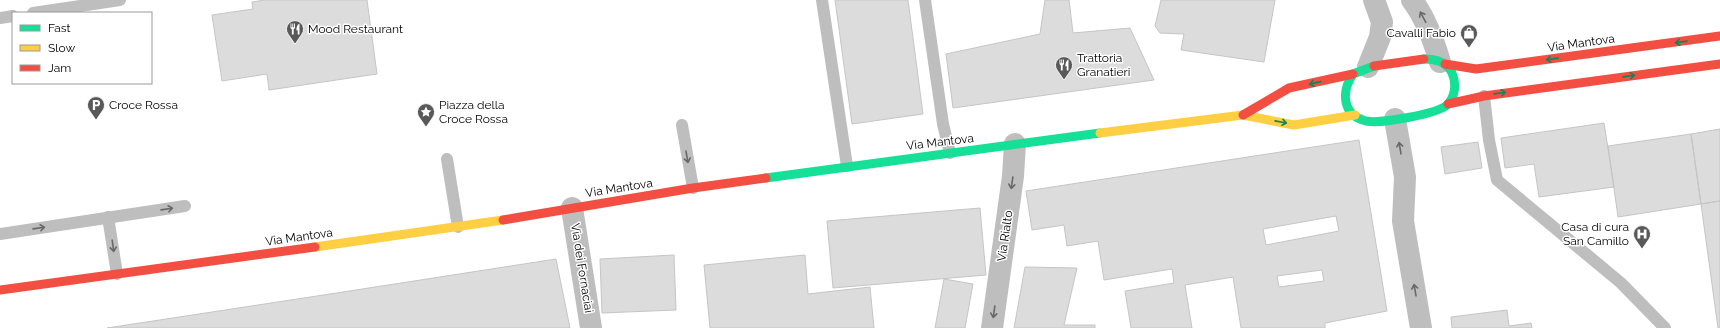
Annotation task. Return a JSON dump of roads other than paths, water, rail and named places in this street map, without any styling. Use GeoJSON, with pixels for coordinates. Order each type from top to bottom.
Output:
{"type":"FeatureCollection","features":[{"type":"Feature","properties":{"kind":"main road","name":"Via Mantova"},"geometry":{"type":"LineString","coordinates":[[1243,115],[1290,88],[1361,71],[1424,59],[1476,69],[1720,36]]}},
{"type":"Feature","properties":{"kind":"main road"},"geometry":{"type":"LineString","coordinates":[[1361,71],[1348,82],[1345,90],[1345,100],[1348,108],[1354,115],[1369,121],[1434,112],[1442,109],[1453,97],[1455,82],[1453,75],[1442,63]]}},
{"type":"Feature","properties":{"kind":"main road"},"geometry":{"type":"LineString","coordinates":[[1448,104],[1484,96],[1720,64]]}},
{"type":"Feature","properties":{"kind":"main road","name":"Via Mantova"},"geometry":{"type":"LineString","coordinates":[[0,290],[458,227],[693,188],[1015,144],[1243,115],[1294,125],[1354,115]]}},
{"type":"Feature","properties":{"kind":"street"},"geometry":{"type":"LineString","coordinates":[[1361,71],[1380,37],[1382,22],[1374,0]]}},
{"type":"Feature","properties":{"kind":"street"},"geometry":{"type":"LineString","coordinates":[[1412,0],[1421,13],[1432,35],[1442,63]]}},
{"type":"Feature","properties":{"kind":"street"},"geometry":{"type":"LineString","coordinates":[[1395,118],[1405,177],[1403,221],[1422,328]]}},
{"type":"Feature","properties":{"kind":"street","name":"Via Rialto"},"geometry":{"type":"LineString","coordinates":[[992,328],[1013,176],[1015,144]]}},
{"type":"Feature","properties":{"kind":"street","name":"Via dei Fornaciai"},"geometry":{"type":"LineString","coordinates":[[572,208],[591,328]]}},
{"type":"Feature","properties":{"kind":"lane"},"geometry":{"type":"LineString","coordinates":[[40,12],[120,0]]}},
{"type":"Feature","properties":{"kind":"lane"},"geometry":{"type":"LineString","coordinates":[[822,0],[847,166]]}},
{"type":"Feature","properties":{"kind":"lane"},"geometry":{"type":"LineString","coordinates":[[926,0],[943,124],[950,153]]}},
{"type":"Feature","properties":{"kind":"lane"},"geometry":{"type":"LineString","coordinates":[[0,18],[12,16]]}},
{"type":"Feature","properties":{"kind":"lane"},"geometry":{"type":"LineString","coordinates":[[1484,96],[1489,140],[1497,180],[1621,283],[1665,328]]}},
{"type":"Feature","properties":{"kind":"lane"},"geometry":{"type":"LineString","coordinates":[[682,125],[693,188]]}},
{"type":"Feature","properties":{"kind":"lane"},"geometry":{"type":"LineString","coordinates":[[447,159],[458,227]]}},
{"type":"Feature","properties":{"kind":"lane"},"geometry":{"type":"LineString","coordinates":[[0,234],[186,206]]}},
{"type":"Feature","properties":{"kind":"lane"},"geometry":{"type":"LineString","coordinates":[[108,217],[117,274]]}},
{"type":"Feature","properties":{"kind":"place","name":"Mood Restaurant"},"geometry":{"type":"Point","coordinates":[295,44]}},
{"type":"Feature","properties":{"kind":"place","name":"Cavalli Fabio"},"geometry":{"type":"Point","coordinates":[1469,48]}},
{"type":"Feature","properties":{"kind":"place","name":"Trattoria Granatieri"},"geometry":{"type":"Point","coordinates":[1064,80]}},
{"type":"Feature","properties":{"kind":"place","name":"Croce Rossa"},"geometry":{"type":"Point","coordinates":[96,120]}},
{"type":"Feature","properties":{"kind":"place","name":"Piazza della Croce Rossa"},"geometry":{"type":"Point","coordinates":[426,127]}},
{"type":"Feature","properties":{"kind":"place","name":"Casa di cura San Camillo"},"geometry":{"type":"Point","coordinates":[1642,249]}}]}
